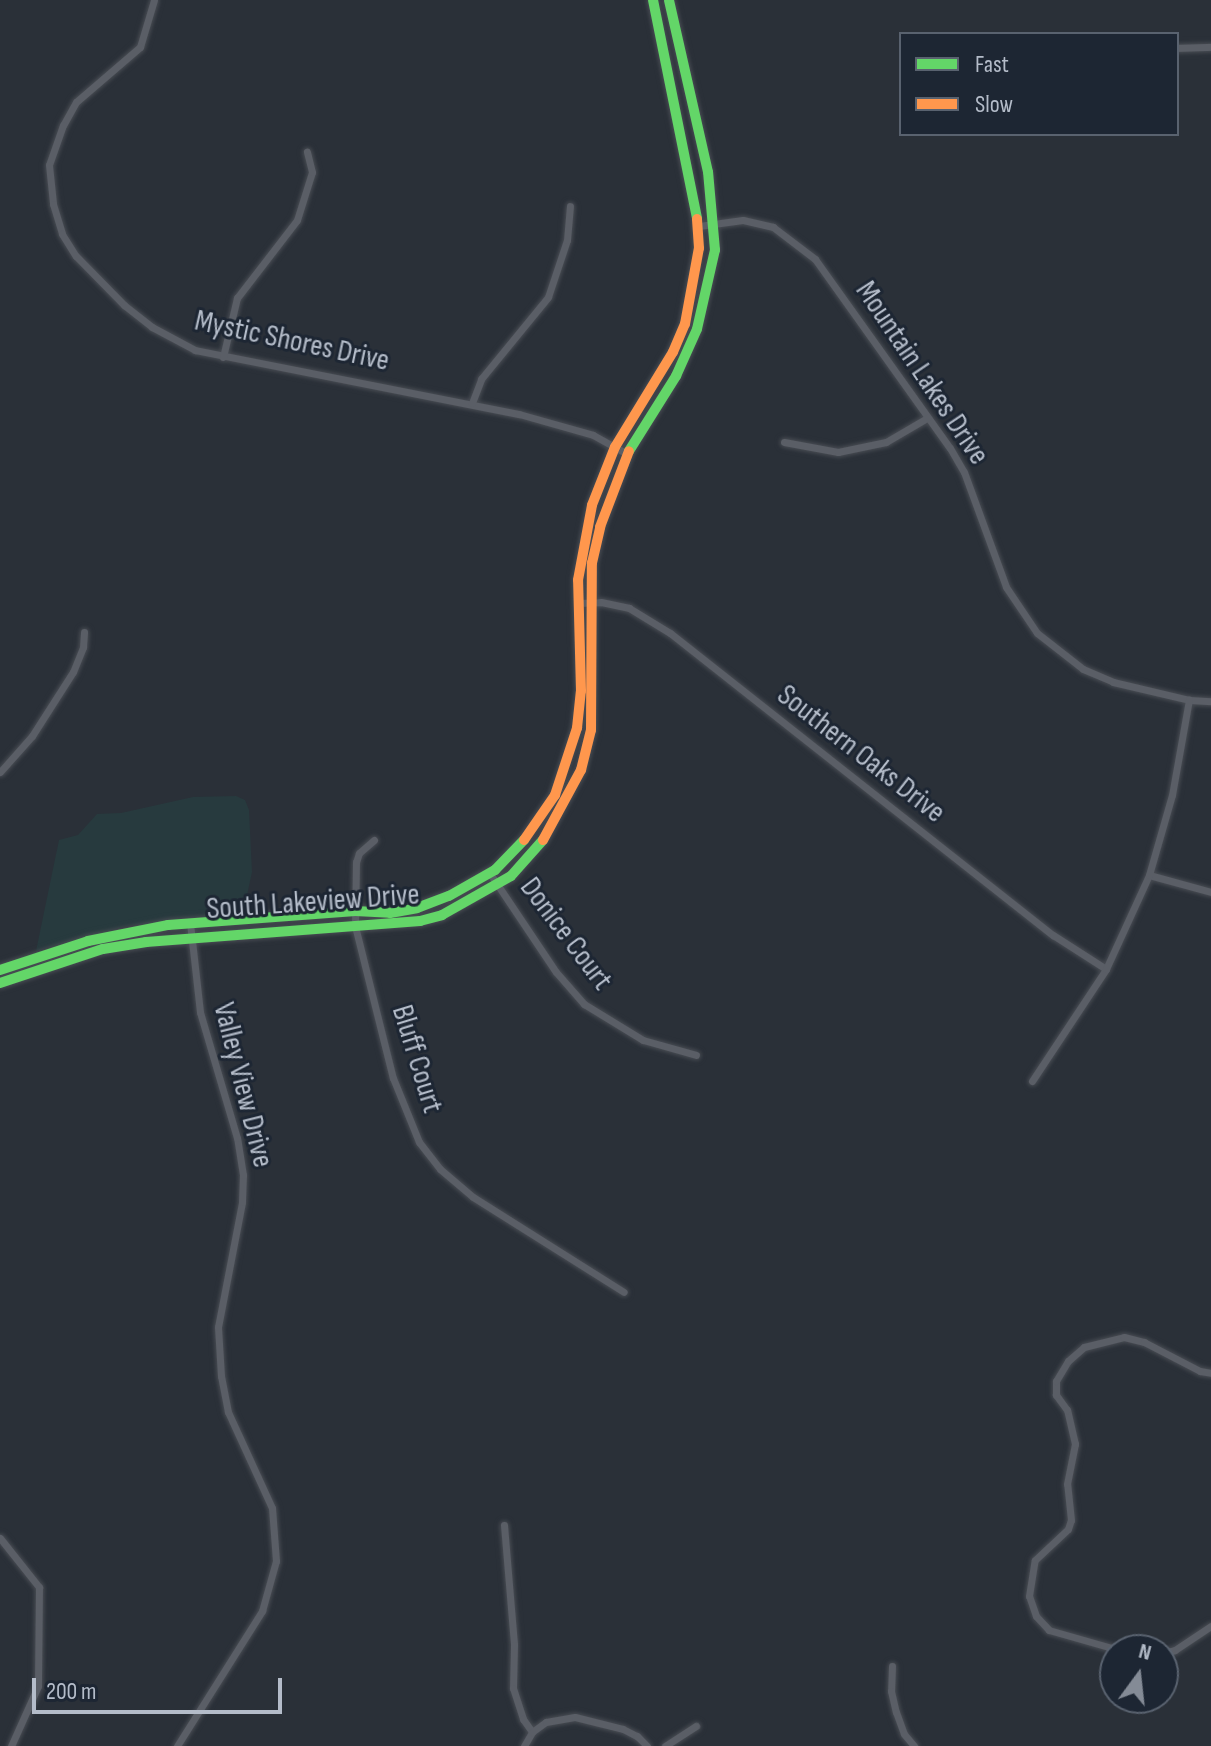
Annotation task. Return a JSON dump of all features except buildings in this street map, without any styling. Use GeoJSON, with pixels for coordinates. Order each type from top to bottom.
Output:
{"type":"FeatureCollection","features":[{"type":"Feature","properties":{"kind":"street","name":"Mystic Shores Drive"},"geometry":{"type":"LineString","coordinates":[[154,0],[140,47],[76,102],[63,125],[49,165],[53,204],[62,234],[76,256],[124,305],[172,339],[195,350],[472,403],[567,427],[627,454]]}},
{"type":"Feature","properties":{"kind":"street","name":"South Lakeview Drive"},"geometry":{"type":"LineString","coordinates":[[0,970],[88,941],[190,923],[355,911],[390,913],[417,908],[449,896],[489,872],[534,830],[555,795],[573,747],[580,706],[577,603],[585,531],[600,479],[615,447],[680,337],[694,282],[699,226],[653,0]]}},
{"type":"Feature","properties":{"kind":"street","name":"South Lakeview Drive"},"geometry":{"type":"LineString","coordinates":[[0,983],[103,949],[191,936],[420,921],[442,915],[498,885],[533,854],[551,830],[581,770],[593,712],[592,563],[600,527],[627,454],[676,376],[697,329],[709,284],[714,222],[708,172],[669,0]]}},
{"type":"Feature","properties":{"kind":"street"},"geometry":{"type":"LineString","coordinates":[[1179,48],[1211,47]]}},
{"type":"Feature","properties":{"kind":"street"},"geometry":{"type":"LineString","coordinates":[[223,357],[237,298],[297,220],[312,172],[307,152]]}},
{"type":"Feature","properties":{"kind":"street"},"geometry":{"type":"LineString","coordinates":[[472,403],[481,379],[548,297],[567,240],[570,206]]}},
{"type":"Feature","properties":{"kind":"street","name":"Mountain Lakes Drive"},"geometry":{"type":"LineString","coordinates":[[699,226],[743,220],[773,227],[805,249],[964,472],[1006,587],[1037,633],[1083,669],[1103,678],[1189,700],[1211,701]]}},
{"type":"Feature","properties":{"kind":"street"},"geometry":{"type":"LineString","coordinates":[[784,442],[838,452],[886,442],[927,418]]}},
{"type":"Feature","properties":{"kind":"street","name":"Southern Oaks Drive"},"geometry":{"type":"LineString","coordinates":[[577,603],[591,601],[629,608],[670,633],[1053,935],[1106,969]]}},
{"type":"Feature","properties":{"kind":"street"},"geometry":{"type":"LineString","coordinates":[[0,772],[32,736],[73,672],[83,647],[84,632]]}},
{"type":"Feature","properties":{"kind":"street"},"geometry":{"type":"LineString","coordinates":[[1032,1081],[1106,969],[1149,875],[1172,795],[1189,700]]}},
{"type":"Feature","properties":{"kind":"street","name":"Bluff Court"},"geometry":{"type":"LineString","coordinates":[[374,840],[359,853],[356,862],[355,926],[393,1078],[424,1150],[440,1169],[473,1197],[624,1292]]}},
{"type":"Feature","properties":{"kind":"street","name":"Donice Court"},"geometry":{"type":"LineString","coordinates":[[489,872],[556,972],[584,1004],[643,1040],[696,1055]]}},
{"type":"Feature","properties":{"kind":"street"},"geometry":{"type":"LineString","coordinates":[[1149,875],[1211,892]]}},
{"type":"Feature","properties":{"kind":"street","name":"Valley View Drive"},"geometry":{"type":"LineString","coordinates":[[177,1746],[262,1611],[276,1561],[272,1508],[228,1412],[221,1376],[218,1327],[242,1202],[243,1175],[237,1138],[200,1012],[190,923]]}},
{"type":"Feature","properties":{"kind":"street"},"geometry":{"type":"LineString","coordinates":[[26,961],[31,973]]}},
{"type":"Feature","properties":{"kind":"street"},"geometry":{"type":"LineString","coordinates":[[1099,1644],[1049,1630],[1036,1616],[1029,1596],[1035,1560],[1068,1529],[1071,1520],[1067,1484],[1075,1444],[1067,1410],[1056,1395],[1056,1381],[1068,1361],[1084,1347],[1124,1337],[1144,1342],[1200,1371],[1211,1373]]}},
{"type":"Feature","properties":{"kind":"street"},"geometry":{"type":"LineString","coordinates":[[504,1525],[514,1645],[513,1688],[523,1719],[532,1732]]}},
{"type":"Feature","properties":{"kind":"street"},"geometry":{"type":"LineString","coordinates":[[0,1538],[39,1587],[38,1686],[11,1746]]}},
{"type":"Feature","properties":{"kind":"street"},"geometry":{"type":"LineString","coordinates":[[1179,1647],[1211,1626]]}},
{"type":"Feature","properties":{"kind":"street"},"geometry":{"type":"LineString","coordinates":[[892,1666],[891,1691],[896,1712],[904,1734],[914,1746]]}},
{"type":"Feature","properties":{"kind":"street"},"geometry":{"type":"LineString","coordinates":[[524,1746],[532,1732],[546,1722],[575,1717],[623,1729],[647,1746]]}},
{"type":"Feature","properties":{"kind":"street"},"geometry":{"type":"LineString","coordinates":[[665,1746],[696,1726]]}},
{"type":"Feature","properties":{"kind":"green space"},"geometry":{"type":"Polygon","coordinates":[[[236,796],[245,800],[249,810],[252,872],[243,914],[126,926],[36,951],[59,840],[78,835],[97,814],[121,813],[193,797],[236,796]]]}},
{"type":"Feature","properties":{"kind":"traffic: fast"},"geometry":{"type":"LineString","coordinates":[[653,0],[697,219]]}},
{"type":"Feature","properties":{"kind":"traffic: fast"},"geometry":{"type":"LineString","coordinates":[[629,451],[676,376],[697,329],[715,250],[708,172],[669,0]]}},
{"type":"Feature","properties":{"kind":"traffic: fast"},"geometry":{"type":"LineString","coordinates":[[0,970],[88,941],[168,925],[355,911],[390,913],[417,908],[449,896],[495,870],[524,840]]}},
{"type":"Feature","properties":{"kind":"traffic: fast"},"geometry":{"type":"LineString","coordinates":[[0,983],[103,949],[146,942],[420,921],[442,915],[511,876],[543,840]]}},
{"type":"Feature","properties":{"kind":"traffic: slow"},"geometry":{"type":"LineString","coordinates":[[524,840],[555,795],[577,728],[581,691],[578,580],[592,505],[615,447],[673,352],[685,324],[699,248],[697,219]]}},
{"type":"Feature","properties":{"kind":"traffic: slow"},"geometry":{"type":"LineString","coordinates":[[543,840],[581,770],[591,730],[592,563],[600,527],[629,451]]}}]}
